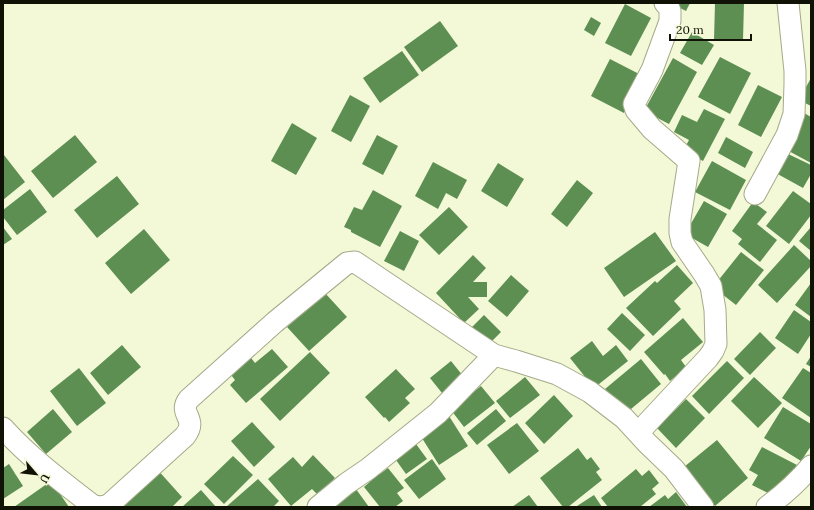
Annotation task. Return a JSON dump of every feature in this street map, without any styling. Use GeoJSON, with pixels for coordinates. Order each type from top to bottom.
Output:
{"type":"FeatureCollection","features":[{"type":"Feature","properties":{"kind":"street"},"geometry":{"type":"LineString","coordinates":[[638,433],[708,358],[713,352],[716,344],[715,310],[711,286],[682,242],[680,233],[680,219],[689,161],[652,128],[636,110],[634,104],[652,70],[670,22],[670,11],[665,3]]}},
{"type":"Feature","properties":{"kind":"street"},"geometry":{"type":"LineString","coordinates":[[755,194],[787,135],[794,114],[795,71],[788,3]]}},
{"type":"Feature","properties":{"kind":"street"},"geometry":{"type":"LineString","coordinates":[[6,436],[56,478],[92,505],[99,507],[107,506],[189,431],[189,420],[184,409],[189,399],[275,322],[346,263],[355,262],[494,355],[557,374],[590,392],[624,418],[674,469],[703,507]]}},
{"type":"Feature","properties":{"kind":"street"},"geometry":{"type":"LineString","coordinates":[[318,507],[438,413],[494,355]]}},
{"type":"Feature","properties":{"kind":"street"},"geometry":{"type":"LineString","coordinates":[[767,507],[784,494],[811,466]]}},
{"type":"Feature","properties":{"kind":"building"},"geometry":{"type":"Polygon","coordinates":[[[670,3],[690,3],[686,11],[670,3]]]}},
{"type":"Feature","properties":{"kind":"building"},"geometry":{"type":"Polygon","coordinates":[[[715,3],[744,3],[743,40],[714,40],[715,3]]]}},
{"type":"Feature","properties":{"kind":"building"},"geometry":{"type":"Polygon","coordinates":[[[625,4],[651,18],[631,56],[605,43],[625,4]]]}},
{"type":"Feature","properties":{"kind":"building"},"geometry":{"type":"Polygon","coordinates":[[[591,17],[601,23],[594,36],[584,30],[591,17]]]}},
{"type":"Feature","properties":{"kind":"building"},"geometry":{"type":"Polygon","coordinates":[[[440,21],[458,46],[422,72],[404,47],[440,21]]]}},
{"type":"Feature","properties":{"kind":"building"},"geometry":{"type":"Polygon","coordinates":[[[692,32],[714,45],[702,65],[680,53],[692,32]]]}},
{"type":"Feature","properties":{"kind":"building"},"geometry":{"type":"Polygon","coordinates":[[[402,51],[419,75],[380,103],[363,78],[402,51]]]}},
{"type":"Feature","properties":{"kind":"building"},"geometry":{"type":"Polygon","coordinates":[[[720,57],[751,73],[730,114],[698,97],[720,57]]]}},
{"type":"Feature","properties":{"kind":"building"},"geometry":{"type":"Polygon","coordinates":[[[673,58],[697,72],[669,124],[644,111],[673,58]]]}},
{"type":"Feature","properties":{"kind":"building"},"geometry":{"type":"Polygon","coordinates":[[[610,59],[643,76],[624,113],[591,96],[610,59]]]}},
{"type":"Feature","properties":{"kind":"building"},"geometry":{"type":"Polygon","coordinates":[[[811,78],[811,106],[799,100],[811,78]]]}},
{"type":"Feature","properties":{"kind":"building"},"geometry":{"type":"Polygon","coordinates":[[[758,85],[782,97],[761,137],[738,125],[758,85]]]}},
{"type":"Feature","properties":{"kind":"building"},"geometry":{"type":"Polygon","coordinates":[[[350,95],[370,106],[351,142],[331,131],[350,95]]]}},
{"type":"Feature","properties":{"kind":"building"},"geometry":{"type":"Polygon","coordinates":[[[704,109],[725,119],[703,161],[683,151],[689,140],[674,132],[682,115],[697,122],[704,109]]]}},
{"type":"Feature","properties":{"kind":"building"},"geometry":{"type":"Polygon","coordinates":[[[804,113],[811,117],[811,163],[785,149],[804,113]]]}},
{"type":"Feature","properties":{"kind":"building"},"geometry":{"type":"Polygon","coordinates":[[[292,123],[317,138],[296,175],[271,161],[292,123]]]}},
{"type":"Feature","properties":{"kind":"building"},"geometry":{"type":"Polygon","coordinates":[[[75,135],[97,162],[53,198],[31,171],[75,135]]]}},
{"type":"Feature","properties":{"kind":"building"},"geometry":{"type":"Polygon","coordinates":[[[377,135],[398,146],[383,175],[362,164],[377,135]]]}},
{"type":"Feature","properties":{"kind":"building"},"geometry":{"type":"Polygon","coordinates":[[[726,137],[753,152],[745,168],[718,153],[726,137]]]}},
{"type":"Feature","properties":{"kind":"building"},"geometry":{"type":"Polygon","coordinates":[[[784,152],[811,165],[811,174],[803,188],[774,172],[784,152]]]}},
{"type":"Feature","properties":{"kind":"building"},"geometry":{"type":"Polygon","coordinates":[[[4,155],[25,182],[3,200],[3,156],[4,155]]]}},
{"type":"Feature","properties":{"kind":"building"},"geometry":{"type":"Polygon","coordinates":[[[712,161],[746,180],[730,210],[695,192],[712,161]]]}},
{"type":"Feature","properties":{"kind":"building"},"geometry":{"type":"Polygon","coordinates":[[[433,162],[467,180],[457,199],[446,193],[438,209],[415,196],[433,162]]]}},
{"type":"Feature","properties":{"kind":"building"},"geometry":{"type":"Polygon","coordinates":[[[498,163],[524,179],[507,207],[481,191],[498,163]]]}},
{"type":"Feature","properties":{"kind":"building"},"geometry":{"type":"Polygon","coordinates":[[[117,176],[139,204],[97,238],[74,210],[117,176]]]}},
{"type":"Feature","properties":{"kind":"building"},"geometry":{"type":"Polygon","coordinates":[[[577,180],[593,193],[567,227],[551,214],[577,180]]]}},
{"type":"Feature","properties":{"kind":"building"},"geometry":{"type":"Polygon","coordinates":[[[30,189],[47,212],[17,235],[3,217],[3,210],[30,189]]]}},
{"type":"Feature","properties":{"kind":"building"},"geometry":{"type":"Polygon","coordinates":[[[373,190],[402,206],[380,247],[344,227],[354,207],[362,210],[373,190]]]}},
{"type":"Feature","properties":{"kind":"building"},"geometry":{"type":"Polygon","coordinates":[[[793,191],[811,204],[811,215],[789,244],[766,226],[793,191]]]}},
{"type":"Feature","properties":{"kind":"building"},"geometry":{"type":"Polygon","coordinates":[[[704,201],[727,214],[708,247],[685,234],[704,201]]]}},
{"type":"Feature","properties":{"kind":"building"},"geometry":{"type":"Polygon","coordinates":[[[753,202],[767,212],[757,224],[777,240],[760,262],[738,244],[742,239],[732,231],[753,202]]]}},
{"type":"Feature","properties":{"kind":"building"},"geometry":{"type":"Polygon","coordinates":[[[449,207],[468,227],[439,255],[419,235],[449,207]]]}},
{"type":"Feature","properties":{"kind":"building"},"geometry":{"type":"Polygon","coordinates":[[[3,227],[12,239],[3,245],[3,227]]]}},
{"type":"Feature","properties":{"kind":"building"},"geometry":{"type":"Polygon","coordinates":[[[811,227],[811,251],[799,241],[811,227]]]}},
{"type":"Feature","properties":{"kind":"building"},"geometry":{"type":"Polygon","coordinates":[[[144,229],[170,260],[131,294],[105,263],[144,229]]]}},
{"type":"Feature","properties":{"kind":"building"},"geometry":{"type":"Polygon","coordinates":[[[400,231],[419,241],[404,271],[384,261],[400,231]]]}},
{"type":"Feature","properties":{"kind":"building"},"geometry":{"type":"Polygon","coordinates":[[[655,232],[676,261],[624,297],[604,268],[655,232]]]}},
{"type":"Feature","properties":{"kind":"building"},"geometry":{"type":"Polygon","coordinates":[[[794,245],[811,261],[811,266],[777,303],[758,285],[794,245]]]}},
{"type":"Feature","properties":{"kind":"building"},"geometry":{"type":"Polygon","coordinates":[[[741,252],[764,270],[736,305],[713,287],[741,252]]]}},
{"type":"Feature","properties":{"kind":"building"},"geometry":{"type":"Polygon","coordinates":[[[473,255],[486,268],[473,282],[487,282],[487,297],[468,297],[479,309],[464,323],[436,293],[473,255]]]}},
{"type":"Feature","properties":{"kind":"building"},"geometry":{"type":"Polygon","coordinates":[[[677,265],[693,283],[674,301],[681,309],[653,336],[626,308],[655,281],[657,283],[677,265]]]}},
{"type":"Feature","properties":{"kind":"building"},"geometry":{"type":"Polygon","coordinates":[[[511,275],[529,291],[507,317],[488,301],[511,275]]]}},
{"type":"Feature","properties":{"kind":"building"},"geometry":{"type":"Polygon","coordinates":[[[811,283],[811,317],[795,305],[811,283]]]}},
{"type":"Feature","properties":{"kind":"building"},"geometry":{"type":"Polygon","coordinates":[[[325,293],[347,317],[309,351],[287,327],[325,293]]]}},
{"type":"Feature","properties":{"kind":"building"},"geometry":{"type":"Polygon","coordinates":[[[794,310],[811,322],[811,334],[798,354],[775,338],[794,310]]]}},
{"type":"Feature","properties":{"kind":"building"},"geometry":{"type":"Polygon","coordinates":[[[622,313],[645,335],[630,351],[607,329],[622,313]]]}},
{"type":"Feature","properties":{"kind":"building"},"geometry":{"type":"Polygon","coordinates":[[[484,315],[501,332],[488,345],[471,328],[484,315]]]}},
{"type":"Feature","properties":{"kind":"building"},"geometry":{"type":"Polygon","coordinates":[[[683,318],[703,342],[681,360],[686,367],[670,381],[644,352],[683,318]]]}},
{"type":"Feature","properties":{"kind":"building"},"geometry":{"type":"Polygon","coordinates":[[[760,332],[776,348],[750,375],[734,359],[760,332]]]}},
{"type":"Feature","properties":{"kind":"building"},"geometry":{"type":"Polygon","coordinates":[[[592,341],[603,356],[616,345],[628,361],[594,388],[570,358],[592,341]]]}},
{"type":"Feature","properties":{"kind":"building"},"geometry":{"type":"Polygon","coordinates":[[[122,345],[141,367],[108,395],[90,373],[122,345]]]}},
{"type":"Feature","properties":{"kind":"building"},"geometry":{"type":"Polygon","coordinates":[[[272,349],[288,367],[246,403],[230,385],[235,380],[228,371],[248,354],[255,363],[272,349]]]}},
{"type":"Feature","properties":{"kind":"building"},"geometry":{"type":"Polygon","coordinates":[[[310,352],[330,373],[280,421],[260,399],[310,352]]]}},
{"type":"Feature","properties":{"kind":"building"},"geometry":{"type":"Polygon","coordinates":[[[811,356],[811,367],[806,364],[811,356]]]}},
{"type":"Feature","properties":{"kind":"building"},"geometry":{"type":"Polygon","coordinates":[[[641,359],[661,384],[625,414],[605,389],[641,359]]]}},
{"type":"Feature","properties":{"kind":"building"},"geometry":{"type":"Polygon","coordinates":[[[451,361],[467,381],[446,398],[430,378],[451,361]]]}},
{"type":"Feature","properties":{"kind":"building"},"geometry":{"type":"Polygon","coordinates":[[[727,361],[744,378],[709,414],[692,396],[727,361]]]}},
{"type":"Feature","properties":{"kind":"building"},"geometry":{"type":"Polygon","coordinates":[[[79,368],[106,403],[77,426],[50,391],[79,368]]]}},
{"type":"Feature","properties":{"kind":"building"},"geometry":{"type":"Polygon","coordinates":[[[803,368],[811,373],[811,418],[782,398],[803,368]]]}},
{"type":"Feature","properties":{"kind":"building"},"geometry":{"type":"Polygon","coordinates":[[[396,369],[415,389],[405,398],[410,403],[389,422],[365,397],[396,369]]]}},
{"type":"Feature","properties":{"kind":"building"},"geometry":{"type":"Polygon","coordinates":[[[525,377],[540,395],[510,418],[496,401],[525,377]]]}},
{"type":"Feature","properties":{"kind":"building"},"geometry":{"type":"Polygon","coordinates":[[[754,377],[782,403],[758,428],[731,401],[754,377]]]}},
{"type":"Feature","properties":{"kind":"building"},"geometry":{"type":"Polygon","coordinates":[[[481,386],[495,403],[464,427],[451,410],[481,386]]]}},
{"type":"Feature","properties":{"kind":"building"},"geometry":{"type":"Polygon","coordinates":[[[554,395],[573,416],[544,444],[525,423],[554,395]]]}},
{"type":"Feature","properties":{"kind":"building"},"geometry":{"type":"Polygon","coordinates":[[[686,399],[705,418],[676,448],[657,428],[686,399]]]}},
{"type":"Feature","properties":{"kind":"building"},"geometry":{"type":"Polygon","coordinates":[[[783,407],[811,424],[811,446],[801,461],[764,438],[783,407]]]}},
{"type":"Feature","properties":{"kind":"building"},"geometry":{"type":"Polygon","coordinates":[[[53,409],[72,432],[46,454],[27,432],[53,409]]]}},
{"type":"Feature","properties":{"kind":"building"},"geometry":{"type":"Polygon","coordinates":[[[496,409],[506,421],[477,445],[467,433],[496,409]]]}},
{"type":"Feature","properties":{"kind":"building"},"geometry":{"type":"Polygon","coordinates":[[[449,416],[468,446],[439,465],[420,435],[449,416]]]}},
{"type":"Feature","properties":{"kind":"building"},"geometry":{"type":"Polygon","coordinates":[[[252,422],[275,447],[254,467],[231,441],[252,422]]]}},
{"type":"Feature","properties":{"kind":"building"},"geometry":{"type":"Polygon","coordinates":[[[517,423],[539,451],[509,474],[487,445],[517,423]]]}},
{"type":"Feature","properties":{"kind":"building"},"geometry":{"type":"Polygon","coordinates":[[[717,440],[748,478],[715,506],[684,467],[717,440]]]}},
{"type":"Feature","properties":{"kind":"building"},"geometry":{"type":"Polygon","coordinates":[[[416,444],[427,459],[406,474],[396,460],[416,444]]]}},
{"type":"Feature","properties":{"kind":"building"},"geometry":{"type":"Polygon","coordinates":[[[762,447],[797,465],[784,489],[774,496],[752,485],[758,475],[749,470],[762,447]]]}},
{"type":"Feature","properties":{"kind":"building"},"geometry":{"type":"Polygon","coordinates":[[[578,448],[587,460],[591,457],[600,469],[596,472],[602,480],[568,507],[563,507],[540,478],[578,448]]]}},
{"type":"Feature","properties":{"kind":"building"},"geometry":{"type":"Polygon","coordinates":[[[313,455],[335,478],[318,495],[312,489],[291,506],[268,479],[293,457],[302,467],[313,455]]]}},
{"type":"Feature","properties":{"kind":"building"},"geometry":{"type":"Polygon","coordinates":[[[233,456],[253,475],[224,504],[204,484],[233,456]]]}},
{"type":"Feature","properties":{"kind":"building"},"geometry":{"type":"Polygon","coordinates":[[[432,459],[446,479],[419,499],[404,480],[432,459]]]}},
{"type":"Feature","properties":{"kind":"building"},"geometry":{"type":"Polygon","coordinates":[[[9,464],[23,486],[3,499],[3,468],[9,464]]]}},
{"type":"Feature","properties":{"kind":"building"},"geometry":{"type":"Polygon","coordinates":[[[156,468],[182,497],[172,507],[121,507],[156,468]]]}},
{"type":"Feature","properties":{"kind":"building"},"geometry":{"type":"Polygon","coordinates":[[[388,468],[404,488],[397,493],[403,501],[395,507],[380,507],[364,487],[388,468]]]}},
{"type":"Feature","properties":{"kind":"building"},"geometry":{"type":"Polygon","coordinates":[[[636,469],[642,476],[649,470],[659,483],[652,489],[656,494],[640,507],[608,507],[601,498],[636,469]]]}},
{"type":"Feature","properties":{"kind":"building"},"geometry":{"type":"Polygon","coordinates":[[[258,479],[279,501],[273,507],[226,507],[258,479]]]}},
{"type":"Feature","properties":{"kind":"building"},"geometry":{"type":"Polygon","coordinates":[[[51,481],[69,507],[14,507],[51,481]]]}},
{"type":"Feature","properties":{"kind":"building"},"geometry":{"type":"Polygon","coordinates":[[[353,485],[369,507],[324,507],[353,485]]]}},
{"type":"Feature","properties":{"kind":"building"},"geometry":{"type":"Polygon","coordinates":[[[201,490],[216,507],[182,507],[201,490]]]}},
{"type":"Feature","properties":{"kind":"building"},"geometry":{"type":"Polygon","coordinates":[[[676,492],[687,507],[649,507],[665,495],[668,499],[676,492]]]}},
{"type":"Feature","properties":{"kind":"building"},"geometry":{"type":"Polygon","coordinates":[[[529,495],[538,507],[512,507],[529,495]]]}},
{"type":"Feature","properties":{"kind":"building"},"geometry":{"type":"Polygon","coordinates":[[[594,495],[602,507],[577,506],[594,495]]]}}]}
